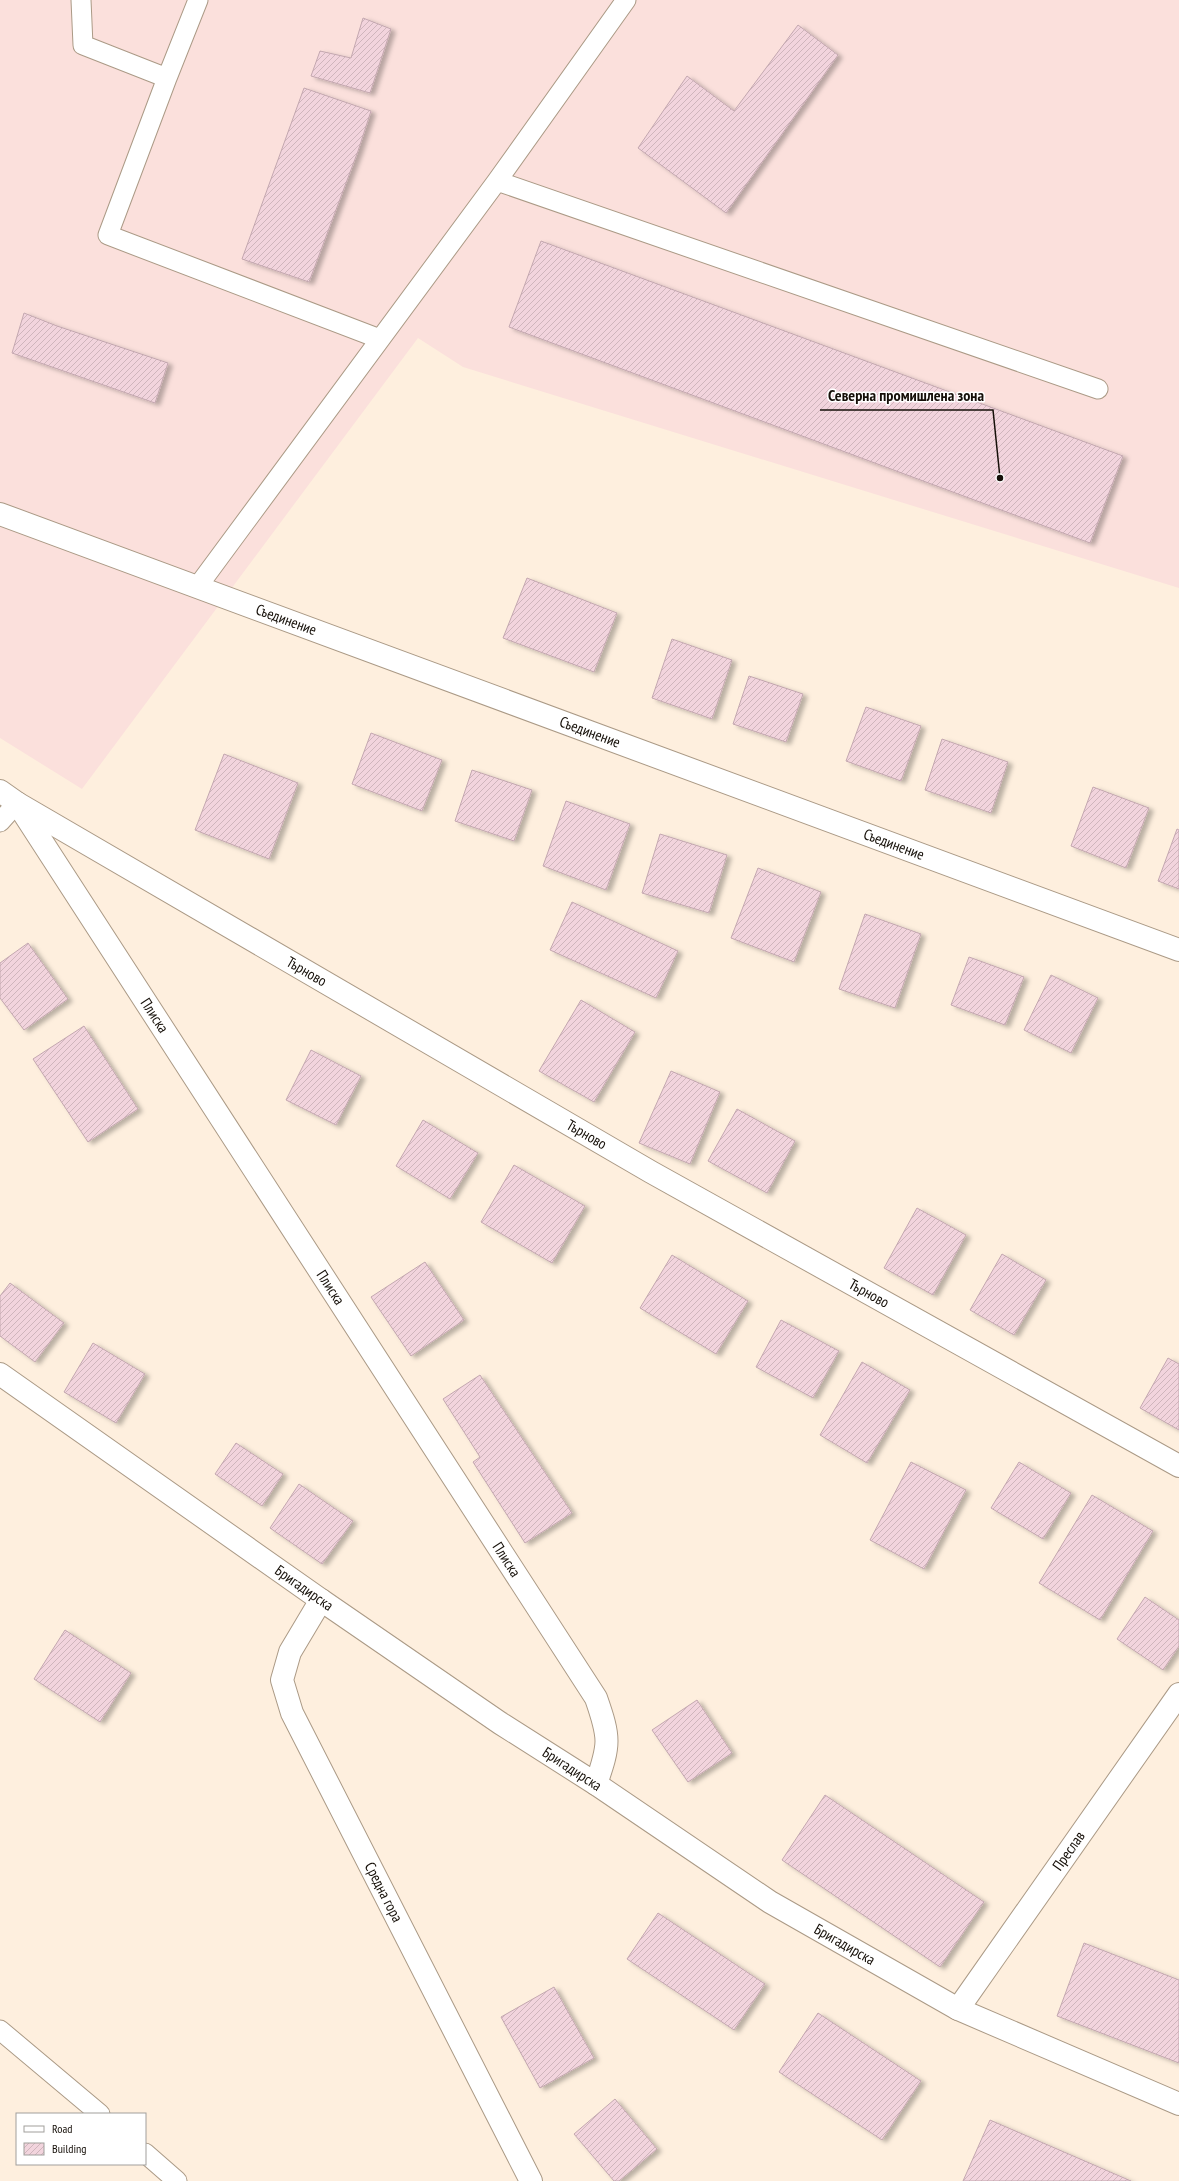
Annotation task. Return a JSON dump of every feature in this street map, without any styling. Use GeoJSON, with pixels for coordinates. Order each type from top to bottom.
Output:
{"type":"FeatureCollection","features":[{"type":"Feature","properties":{"kind":"street","name":"Съединение"},"geometry":{"type":"LineString","coordinates":[[0,514],[1179,950]]}},
{"type":"Feature","properties":{"kind":"street","name":"Търново"},"geometry":{"type":"LineString","coordinates":[[8,797],[651,1172],[1179,1466]]}},
{"type":"Feature","properties":{"kind":"street","name":"Плиска"},"geometry":{"type":"LineString","coordinates":[[8,797],[596,1698],[607,1729],[606,1754],[596,1784]]}},
{"type":"Feature","properties":{"kind":"street","name":"Бригадирска"},"geometry":{"type":"LineString","coordinates":[[0,1374],[321,1600],[500,1723],[596,1784],[770,1902],[958,2009],[1179,2104]]}},
{"type":"Feature","properties":{"kind":"street","name":"Средна гора"},"geometry":{"type":"LineString","coordinates":[[321,1600],[290,1652],[282,1680],[292,1713],[531,2180]]}},
{"type":"Feature","properties":{"kind":"street","name":"Преслав"},"geometry":{"type":"LineString","coordinates":[[958,2009],[1179,1694]]}},
{"type":"Feature","properties":{"kind":"lane"},"geometry":{"type":"LineString","coordinates":[[81,0],[83,45],[167,78]]}},
{"type":"Feature","properties":{"kind":"lane"},"geometry":{"type":"LineString","coordinates":[[198,0],[108,235],[380,339]]}},
{"type":"Feature","properties":{"kind":"lane"},"geometry":{"type":"LineString","coordinates":[[198,586],[497,181],[626,0]]}},
{"type":"Feature","properties":{"kind":"lane"},"geometry":{"type":"LineString","coordinates":[[497,181],[1098,389]]}},
{"type":"Feature","properties":{"kind":"lane"},"geometry":{"type":"LineString","coordinates":[[0,822],[8,797]]}},
{"type":"Feature","properties":{"kind":"lane"},"geometry":{"type":"LineString","coordinates":[[0,2030],[99,2113]]}},
{"type":"Feature","properties":{"kind":"lane"},"geometry":{"type":"LineString","coordinates":[[146,2154],[177,2181]]}},
{"type":"Feature","properties":{"kind":"shaded area"},"geometry":{"type":"Polygon","coordinates":[[[0,0],[1179,0],[1179,588],[463,367],[418,338],[82,789],[0,738],[0,0]]]}},
{"type":"Feature","properties":{"kind":"building"},"geometry":{"type":"Polygon","coordinates":[[[363,18],[391,29],[370,93],[311,76],[320,51],[351,58],[363,18]]]}},
{"type":"Feature","properties":{"kind":"building"},"geometry":{"type":"Polygon","coordinates":[[[798,25],[838,55],[726,213],[638,148],[687,76],[734,111],[798,25]]]}},
{"type":"Feature","properties":{"kind":"building"},"geometry":{"type":"Polygon","coordinates":[[[304,88],[371,111],[358,151],[309,282],[242,259],[304,88]]]}},
{"type":"Feature","properties":{"kind":"building"},"geometry":{"type":"Polygon","coordinates":[[[541,241],[1123,456],[1090,543],[509,327],[541,241]]]}},
{"type":"Feature","properties":{"kind":"building"},"geometry":{"type":"Polygon","coordinates":[[[24,313],[57,326],[168,363],[155,403],[12,353],[24,313]]]}},
{"type":"Feature","properties":{"kind":"building"},"geometry":{"type":"Polygon","coordinates":[[[527,578],[617,613],[594,672],[503,638],[527,578]]]}},
{"type":"Feature","properties":{"kind":"building"},"geometry":{"type":"Polygon","coordinates":[[[672,639],[732,660],[712,719],[652,698],[672,639]]]}},
{"type":"Feature","properties":{"kind":"building"},"geometry":{"type":"Polygon","coordinates":[[[749,676],[803,694],[786,742],[733,724],[749,676]]]}},
{"type":"Feature","properties":{"kind":"building"},"geometry":{"type":"Polygon","coordinates":[[[866,707],[921,726],[901,781],[846,761],[866,707]]]}},
{"type":"Feature","properties":{"kind":"building"},"geometry":{"type":"Polygon","coordinates":[[[371,733],[442,760],[422,811],[352,784],[371,733]]]}},
{"type":"Feature","properties":{"kind":"building"},"geometry":{"type":"Polygon","coordinates":[[[942,739],[1008,762],[991,813],[925,790],[942,739]]]}},
{"type":"Feature","properties":{"kind":"building"},"geometry":{"type":"Polygon","coordinates":[[[224,754],[298,783],[269,859],[195,830],[224,754]]]}},
{"type":"Feature","properties":{"kind":"building"},"geometry":{"type":"Polygon","coordinates":[[[472,770],[532,790],[514,841],[455,821],[472,770]]]}},
{"type":"Feature","properties":{"kind":"building"},"geometry":{"type":"Polygon","coordinates":[[[1093,787],[1149,808],[1126,868],[1071,846],[1093,787]]]}},
{"type":"Feature","properties":{"kind":"building"},"geometry":{"type":"Polygon","coordinates":[[[566,801],[630,824],[606,890],[543,866],[566,801]]]}},
{"type":"Feature","properties":{"kind":"building"},"geometry":{"type":"Polygon","coordinates":[[[1177,829],[1179,830],[1179,889],[1158,881],[1177,829]]]}},
{"type":"Feature","properties":{"kind":"building"},"geometry":{"type":"Polygon","coordinates":[[[660,834],[727,855],[709,913],[642,893],[660,834]]]}},
{"type":"Feature","properties":{"kind":"building"},"geometry":{"type":"Polygon","coordinates":[[[758,868],[821,892],[794,962],[731,938],[758,868]]]}},
{"type":"Feature","properties":{"kind":"building"},"geometry":{"type":"Polygon","coordinates":[[[572,902],[678,951],[656,998],[550,950],[572,902]]]}},
{"type":"Feature","properties":{"kind":"building"},"geometry":{"type":"Polygon","coordinates":[[[865,914],[921,934],[895,1008],[839,989],[865,914]]]}},
{"type":"Feature","properties":{"kind":"building"},"geometry":{"type":"Polygon","coordinates":[[[28,943],[68,999],[24,1030],[0,998],[0,963],[28,943]]]}},
{"type":"Feature","properties":{"kind":"building"},"geometry":{"type":"Polygon","coordinates":[[[969,957],[1024,977],[1005,1025],[951,1005],[969,957]]]}},
{"type":"Feature","properties":{"kind":"building"},"geometry":{"type":"Polygon","coordinates":[[[1051,975],[1098,998],[1071,1053],[1024,1030],[1051,975]]]}},
{"type":"Feature","properties":{"kind":"building"},"geometry":{"type":"Polygon","coordinates":[[[581,1000],[635,1032],[594,1102],[539,1071],[581,1000]]]}},
{"type":"Feature","properties":{"kind":"building"},"geometry":{"type":"Polygon","coordinates":[[[84,1026],[138,1109],[88,1142],[33,1059],[84,1026]]]}},
{"type":"Feature","properties":{"kind":"building"},"geometry":{"type":"Polygon","coordinates":[[[311,1050],[361,1076],[336,1125],[286,1100],[311,1050]]]}},
{"type":"Feature","properties":{"kind":"building"},"geometry":{"type":"Polygon","coordinates":[[[671,1071],[720,1092],[690,1164],[639,1143],[671,1071]]]}},
{"type":"Feature","properties":{"kind":"building"},"geometry":{"type":"Polygon","coordinates":[[[737,1109],[795,1141],[767,1193],[708,1161],[737,1109]]]}},
{"type":"Feature","properties":{"kind":"building"},"geometry":{"type":"Polygon","coordinates":[[[423,1120],[478,1153],[450,1199],[396,1166],[423,1120]]]}},
{"type":"Feature","properties":{"kind":"building"},"geometry":{"type":"Polygon","coordinates":[[[514,1165],[585,1206],[552,1263],[481,1222],[514,1165]]]}},
{"type":"Feature","properties":{"kind":"building"},"geometry":{"type":"Polygon","coordinates":[[[917,1208],[966,1235],[933,1295],[884,1268],[917,1208]]]}},
{"type":"Feature","properties":{"kind":"building"},"geometry":{"type":"Polygon","coordinates":[[[1002,1254],[1046,1280],[1014,1335],[970,1310],[1002,1254]]]}},
{"type":"Feature","properties":{"kind":"building"},"geometry":{"type":"Polygon","coordinates":[[[672,1255],[748,1301],[716,1354],[640,1308],[672,1255]]]}},
{"type":"Feature","properties":{"kind":"building"},"geometry":{"type":"Polygon","coordinates":[[[425,1262],[464,1320],[411,1356],[371,1297],[425,1262]]]}},
{"type":"Feature","properties":{"kind":"building"},"geometry":{"type":"Polygon","coordinates":[[[10,1283],[64,1323],[35,1362],[0,1336],[0,1296],[10,1283]]]}},
{"type":"Feature","properties":{"kind":"building"},"geometry":{"type":"Polygon","coordinates":[[[781,1320],[839,1351],[813,1398],[756,1367],[781,1320]]]}},
{"type":"Feature","properties":{"kind":"building"},"geometry":{"type":"Polygon","coordinates":[[[93,1343],[145,1374],[116,1423],[64,1392],[93,1343]]]}},
{"type":"Feature","properties":{"kind":"building"},"geometry":{"type":"Polygon","coordinates":[[[1168,1358],[1179,1364],[1179,1430],[1140,1408],[1168,1358]]]}},
{"type":"Feature","properties":{"kind":"building"},"geometry":{"type":"Polygon","coordinates":[[[862,1362],[910,1390],[867,1463],[820,1435],[862,1362]]]}},
{"type":"Feature","properties":{"kind":"building"},"geometry":{"type":"Polygon","coordinates":[[[480,1375],[572,1513],[525,1543],[473,1462],[480,1457],[443,1399],[480,1375]]]}},
{"type":"Feature","properties":{"kind":"building"},"geometry":{"type":"Polygon","coordinates":[[[236,1443],[283,1474],[262,1506],[215,1474],[236,1443]]]}},
{"type":"Feature","properties":{"kind":"building"},"geometry":{"type":"Polygon","coordinates":[[[911,1462],[966,1490],[924,1569],[870,1540],[911,1462]]]}},
{"type":"Feature","properties":{"kind":"building"},"geometry":{"type":"Polygon","coordinates":[[[1019,1462],[1071,1493],[1043,1539],[991,1508],[1019,1462]]]}},
{"type":"Feature","properties":{"kind":"building"},"geometry":{"type":"Polygon","coordinates":[[[299,1484],[353,1521],[322,1564],[270,1528],[299,1484]]]}},
{"type":"Feature","properties":{"kind":"building"},"geometry":{"type":"Polygon","coordinates":[[[1092,1495],[1153,1531],[1100,1620],[1039,1583],[1092,1495]]]}},
{"type":"Feature","properties":{"kind":"building"},"geometry":{"type":"Polygon","coordinates":[[[1145,1597],[1179,1620],[1179,1646],[1163,1670],[1117,1639],[1145,1597]]]}},
{"type":"Feature","properties":{"kind":"building"},"geometry":{"type":"Polygon","coordinates":[[[65,1630],[131,1673],[100,1722],[34,1679],[65,1630]]]}},
{"type":"Feature","properties":{"kind":"building"},"geometry":{"type":"Polygon","coordinates":[[[697,1700],[732,1753],[688,1782],[652,1730],[697,1700]]]}},
{"type":"Feature","properties":{"kind":"building"},"geometry":{"type":"Polygon","coordinates":[[[825,1795],[984,1902],[940,1967],[782,1860],[825,1795]]]}},
{"type":"Feature","properties":{"kind":"building"},"geometry":{"type":"Polygon","coordinates":[[[658,1913],[765,1984],[734,2030],[627,1959],[658,1913]]]}},
{"type":"Feature","properties":{"kind":"building"},"geometry":{"type":"Polygon","coordinates":[[[1084,1943],[1179,1980],[1179,2063],[1057,2016],[1084,1943]]]}},
{"type":"Feature","properties":{"kind":"building"},"geometry":{"type":"Polygon","coordinates":[[[554,1987],[594,2058],[540,2088],[501,2017],[554,1987]]]}},
{"type":"Feature","properties":{"kind":"building"},"geometry":{"type":"Polygon","coordinates":[[[818,2013],[921,2081],[882,2140],[779,2072],[818,2013]]]}},
{"type":"Feature","properties":{"kind":"building"},"geometry":{"type":"Polygon","coordinates":[[[615,2099],[657,2149],[619,2181],[614,2181],[574,2134],[615,2099]]]}},
{"type":"Feature","properties":{"kind":"building"},"geometry":{"type":"Polygon","coordinates":[[[990,2120],[1131,2181],[963,2181],[990,2120]]]}},
{"type":"Feature","properties":{"kind":"place","name":"Северна промишлена зона"},"geometry":{"type":"Point","coordinates":[1000,478]}}]}
